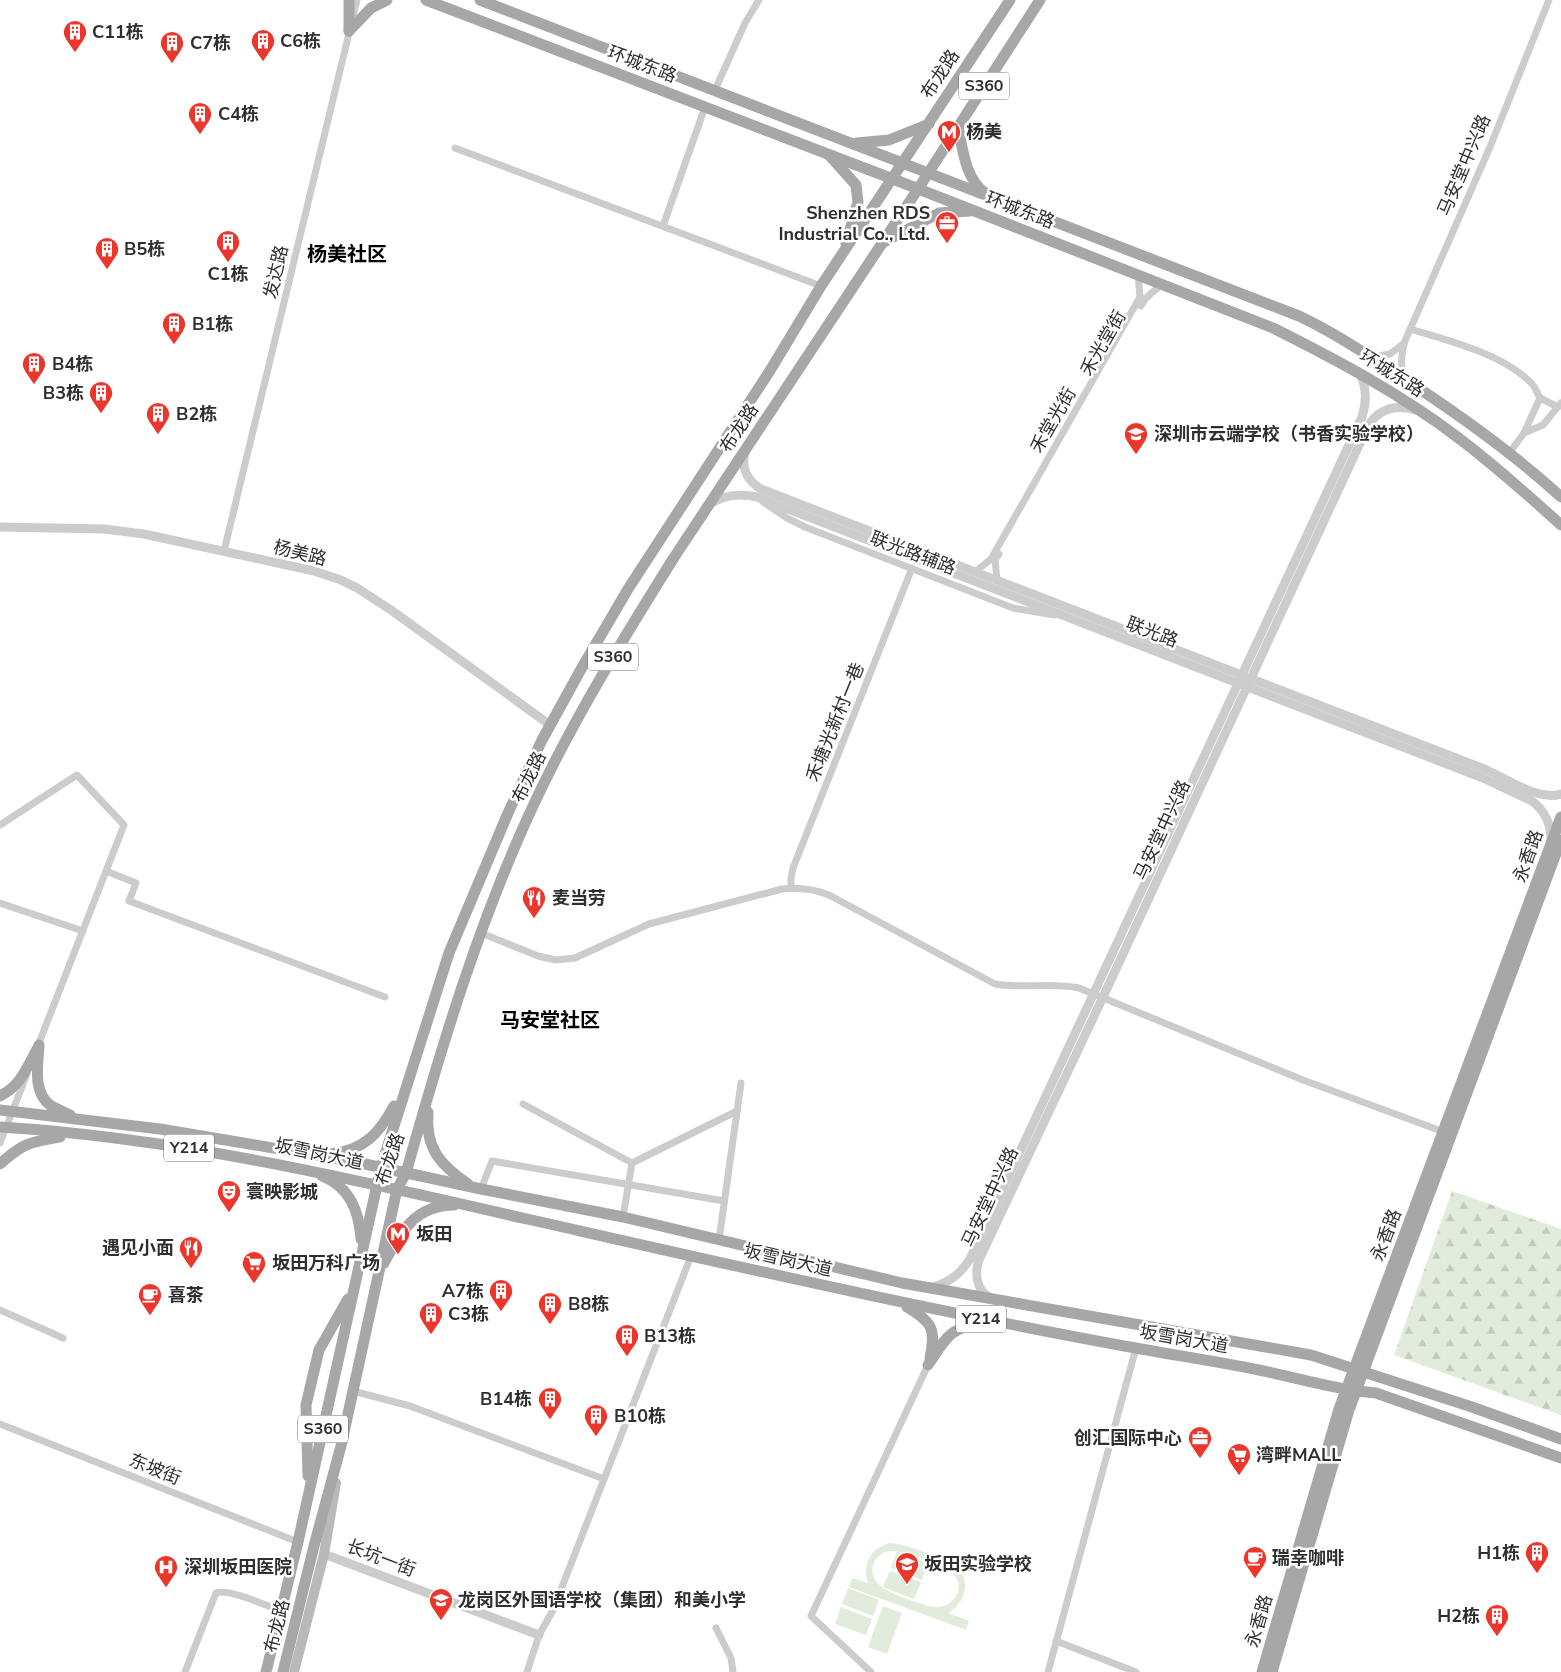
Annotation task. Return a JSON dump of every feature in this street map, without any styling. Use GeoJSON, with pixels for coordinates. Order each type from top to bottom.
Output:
{"type":"FeatureCollection","features":[{"type":"Feature","properties":{"kind":"main road"},"geometry":{"type":"LineString","coordinates":[[349,0],[349,31]]}},
{"type":"Feature","properties":{"kind":"main road"},"geometry":{"type":"LineString","coordinates":[[349,31],[371,8],[387,0]]}},
{"type":"Feature","properties":{"kind":"main road","name":"环城东路"},"geometry":{"type":"LineString","coordinates":[[426,0],[893,179],[1273,328],[1330,356],[1423,413],[1512,480],[1561,525]]}},
{"type":"Feature","properties":{"kind":"main road","name":"环城东路"},"geometry":{"type":"LineString","coordinates":[[480,0],[1284,310],[1330,332],[1370,356],[1475,426],[1510,452],[1561,497]]}},
{"type":"Feature","properties":{"kind":"main road","name":"布龙路"},"geometry":{"type":"LineString","coordinates":[[266,1672],[298,1542],[376,1184],[449,953],[501,830],[550,725],[628,589],[772,369],[821,286],[1010,0]]}},
{"type":"Feature","properties":{"kind":"main road","name":"布龙路"},"geometry":{"type":"LineString","coordinates":[[283,1672],[341,1446],[397,1189],[406,1173],[447,1032],[481,932],[533,806],[596,684],[635,619],[1040,0]]}},
{"type":"Feature","properties":{"kind":"main road"},"geometry":{"type":"LineString","coordinates":[[854,144],[890,140],[929,124]]}},
{"type":"Feature","properties":{"kind":"main road"},"geometry":{"type":"LineString","coordinates":[[958,127],[968,171],[978,187],[988,196]]}},
{"type":"Feature","properties":{"kind":"main road"},"geometry":{"type":"LineString","coordinates":[[829,155],[856,185],[858,202],[844,253]]}},
{"type":"Feature","properties":{"kind":"main road"},"geometry":{"type":"LineString","coordinates":[[882,243],[939,213],[974,211]]}},
{"type":"Feature","properties":{"kind":"main road","name":"永香路"},"geometry":{"type":"LineString","coordinates":[[1262,1672],[1340,1409],[1351,1390],[1359,1370],[1556,843],[1561,817]]}},
{"type":"Feature","properties":{"kind":"main road","name":"永香路"},"geometry":{"type":"LineString","coordinates":[[1359,1370],[1444,1132],[1556,843]]}},
{"type":"Feature","properties":{"kind":"main road"},"geometry":{"type":"LineString","coordinates":[[0,1096],[17,1085],[39,1045]]}},
{"type":"Feature","properties":{"kind":"main road"},"geometry":{"type":"LineString","coordinates":[[39,1045],[37,1077],[41,1092],[52,1106],[80,1119]]}},
{"type":"Feature","properties":{"kind":"main road"},"geometry":{"type":"LineString","coordinates":[[319,1155],[338,1153],[367,1142],[377,1133],[406,1087]]}},
{"type":"Feature","properties":{"kind":"main road"},"geometry":{"type":"LineString","coordinates":[[429,1091],[427,1119],[429,1137],[434,1153],[443,1165],[477,1189]]}},
{"type":"Feature","properties":{"kind":"main road","name":"坂雪岗大道"},"geometry":{"type":"LineString","coordinates":[[0,1110],[13,1110],[160,1129],[319,1155],[623,1218],[930,1288],[1311,1356],[1359,1370],[1561,1439]]}},
{"type":"Feature","properties":{"kind":"main road","name":"坂雪岗大道"},"geometry":{"type":"LineString","coordinates":[[4,1127],[147,1141],[299,1168],[897,1302],[1256,1370],[1351,1390],[1376,1393],[1561,1458]]}},
{"type":"Feature","properties":{"kind":"main road"},"geometry":{"type":"LineString","coordinates":[[0,1164],[19,1147],[31,1142],[77,1134]]}},
{"type":"Feature","properties":{"kind":"main road"},"geometry":{"type":"LineString","coordinates":[[299,1168],[328,1178],[341,1186],[348,1195],[355,1207],[360,1223],[362,1253]]}},
{"type":"Feature","properties":{"kind":"main road"},"geometry":{"type":"LineString","coordinates":[[379,1273],[405,1228],[418,1215],[433,1208],[450,1205],[468,1205]]}},
{"type":"Feature","properties":{"kind":"main road"},"geometry":{"type":"LineString","coordinates":[[308,1496],[306,1404],[319,1350],[355,1286]]}},
{"type":"Feature","properties":{"kind":"main road"},"geometry":{"type":"LineString","coordinates":[[897,1302],[923,1317],[931,1327],[934,1341],[928,1365]]}},
{"type":"Feature","properties":{"kind":"main road"},"geometry":{"type":"LineString","coordinates":[[928,1365],[945,1340],[959,1328],[971,1325],[1003,1323]]}},
{"type":"Feature","properties":{"kind":"main road","name":"永香路"},"geometry":{"type":"LineString","coordinates":[[1272,1672],[1349,1410],[1351,1390]]}},
{"type":"Feature","properties":{"kind":"main road"},"geometry":{"type":"LineString","coordinates":[[294,1672],[324,1554],[341,1446]]}},
{"type":"Feature","properties":{"kind":"street","name":"发达路"},"geometry":{"type":"LineString","coordinates":[[224,551],[357,0]]}},
{"type":"Feature","properties":{"kind":"street"},"geometry":{"type":"LineString","coordinates":[[715,90],[745,23],[759,0]]}},
{"type":"Feature","properties":{"kind":"street","name":"马安堂中兴路"},"geometry":{"type":"LineString","coordinates":[[1407,381],[1403,373],[1401,361],[1405,342],[1490,147],[1549,0]]}},
{"type":"Feature","properties":{"kind":"street"},"geometry":{"type":"LineString","coordinates":[[663,226],[705,107]]}},
{"type":"Feature","properties":{"kind":"street"},"geometry":{"type":"LineString","coordinates":[[455,148],[821,286]]}},
{"type":"Feature","properties":{"kind":"street","name":"禾堂光街"},"geometry":{"type":"LineString","coordinates":[[975,572],[991,559],[1140,298],[1138,274]]}},
{"type":"Feature","properties":{"kind":"street","name":"禾光堂街"},"geometry":{"type":"LineString","coordinates":[[997,580],[995,560],[1146,298],[1162,284]]}},
{"type":"Feature","properties":{"kind":"street"},"geometry":{"type":"LineString","coordinates":[[1410,329],[1454,342],[1515,369],[1534,386],[1540,398],[1560,405],[1543,425],[1524,433]]}},
{"type":"Feature","properties":{"kind":"street"},"geometry":{"type":"LineString","coordinates":[[1370,356],[1380,357],[1390,354],[1405,342]]}},
{"type":"Feature","properties":{"kind":"street","name":"马安堂中兴路"},"geometry":{"type":"LineString","coordinates":[[996,1300],[987,1296],[981,1290],[976,1272],[978,1262],[1098,995],[1244,681],[1362,417],[1366,391],[1360,373]]}},
{"type":"Feature","properties":{"kind":"street"},"geometry":{"type":"LineString","coordinates":[[1510,452],[1524,433],[1540,398]]}},
{"type":"Feature","properties":{"kind":"street","name":"马安堂中兴路"},"geometry":{"type":"LineString","coordinates":[[1244,681],[1368,426],[1378,414],[1394,407],[1404,407],[1423,413]]}},
{"type":"Feature","properties":{"kind":"street","name":"联光路"},"geometry":{"type":"LineString","coordinates":[[748,447],[744,463],[745,472],[749,480],[761,489],[997,580],[1483,778],[1532,801],[1544,813],[1556,843]]}},
{"type":"Feature","properties":{"kind":"street","name":"联光路"},"geometry":{"type":"LineString","coordinates":[[710,504],[730,495],[740,494],[757,497],[1066,617],[1487,770],[1535,794],[1553,796],[1561,794]]}},
{"type":"Feature","properties":{"kind":"street","name":"联光路辅路"},"geometry":{"type":"LineString","coordinates":[[757,497],[787,518],[805,527],[1013,608],[1066,617]]}},
{"type":"Feature","properties":{"kind":"street","name":"杨美路"},"geometry":{"type":"LineString","coordinates":[[0,527],[104,529],[144,534],[314,572],[340,580],[357,588],[391,610],[550,725]]}},
{"type":"Feature","properties":{"kind":"street","name":"禾塘光新村一巷"},"geometry":{"type":"LineString","coordinates":[[791,888],[793,868],[912,568]]}},
{"type":"Feature","properties":{"kind":"street"},"geometry":{"type":"LineString","coordinates":[[0,825],[77,775],[124,824],[39,1045],[13,1110],[4,1127],[0,1143]]}},
{"type":"Feature","properties":{"kind":"street"},"geometry":{"type":"LineString","coordinates":[[106,871],[136,883],[129,901],[385,997]]}},
{"type":"Feature","properties":{"kind":"street"},"geometry":{"type":"LineString","coordinates":[[481,932],[538,956],[556,960],[575,958],[649,924],[791,888],[815,890],[829,895],[995,984],[1009,986],[1067,986],[1098,995],[1303,1080],[1444,1132]]}},
{"type":"Feature","properties":{"kind":"street"},"geometry":{"type":"LineString","coordinates":[[0,903],[83,931]]}},
{"type":"Feature","properties":{"kind":"street","name":"马安堂中兴路"},"geometry":{"type":"LineString","coordinates":[[930,1288],[955,1278],[970,1259],[1098,995]]}},
{"type":"Feature","properties":{"kind":"street"},"geometry":{"type":"LineString","coordinates":[[719,1240],[741,1082]]}},
{"type":"Feature","properties":{"kind":"street"},"geometry":{"type":"LineString","coordinates":[[523,1104],[632,1164]]}},
{"type":"Feature","properties":{"kind":"street"},"geometry":{"type":"LineString","coordinates":[[632,1164],[737,1111]]}},
{"type":"Feature","properties":{"kind":"street"},"geometry":{"type":"LineString","coordinates":[[477,1189],[492,1161],[724,1201]]}},
{"type":"Feature","properties":{"kind":"street"},"geometry":{"type":"LineString","coordinates":[[623,1218],[632,1164]]}},
{"type":"Feature","properties":{"kind":"street"},"geometry":{"type":"LineString","coordinates":[[527,1672],[539,1635],[553,1610],[691,1256]]}},
{"type":"Feature","properties":{"kind":"street"},"geometry":{"type":"LineString","coordinates":[[0,1310],[63,1338]]}},
{"type":"Feature","properties":{"kind":"street"},"geometry":{"type":"LineString","coordinates":[[1048,1672],[1136,1348]]}},
{"type":"Feature","properties":{"kind":"street"},"geometry":{"type":"LineString","coordinates":[[871,1672],[811,1616],[928,1365]]}},
{"type":"Feature","properties":{"kind":"street"},"geometry":{"type":"LineString","coordinates":[[353,1391],[410,1406],[604,1479]]}},
{"type":"Feature","properties":{"kind":"street","name":"东坡街"},"geometry":{"type":"LineString","coordinates":[[0,1424],[298,1542]]}},
{"type":"Feature","properties":{"kind":"street","name":"长坑一街"},"geometry":{"type":"LineString","coordinates":[[324,1554],[539,1635]]}},
{"type":"Feature","properties":{"kind":"street"},"geometry":{"type":"LineString","coordinates":[[184,1672],[216,1593],[220,1591],[230,1593],[281,1611]]}},
{"type":"Feature","properties":{"kind":"street"},"geometry":{"type":"LineString","coordinates":[[716,1628],[731,1658],[733,1672]]}},
{"type":"Feature","properties":{"kind":"street"},"geometry":{"type":"LineString","coordinates":[[1056,1641],[1136,1672]]}},
{"type":"Feature","properties":{"kind":"green space"},"geometry":{"type":"Polygon","coordinates":[[[1452,1191],[1561,1229],[1561,1415],[1394,1355],[1452,1191]]]}},
{"type":"Feature","properties":{"kind":"green space"},"geometry":{"type":"Polygon","coordinates":[[[889,1543],[912,1548],[947,1562],[959,1570],[965,1583],[965,1590],[959,1603],[948,1613],[969,1621],[966,1630],[849,1587],[852,1578],[868,1583],[866,1570],[869,1558],[872,1553],[889,1543]],[[897,1551],[884,1552],[874,1562],[873,1574],[876,1581],[883,1587],[892,1593],[929,1606],[943,1606],[954,1599],[959,1588],[958,1581],[950,1571],[919,1557],[897,1551]]]}},
{"type":"Feature","properties":{"kind":"green space"},"geometry":{"type":"Polygon","coordinates":[[[897,1551],[928,1563],[922,1580],[891,1568],[897,1551]]]}},
{"type":"Feature","properties":{"kind":"green space"},"geometry":{"type":"Polygon","coordinates":[[[890,1571],[921,1582],[914,1599],[883,1587],[890,1571]]]}},
{"type":"Feature","properties":{"kind":"green space"},"geometry":{"type":"Polygon","coordinates":[[[848,1588],[879,1600],[873,1616],[842,1604],[848,1588]]]}},
{"type":"Feature","properties":{"kind":"green space"},"geometry":{"type":"Polygon","coordinates":[[[883,1606],[902,1613],[887,1654],[868,1647],[883,1606]]]}},
{"type":"Feature","properties":{"kind":"green space"},"geometry":{"type":"Polygon","coordinates":[[[841,1607],[872,1619],[866,1635],[835,1624],[841,1607]]]}},
{"type":"Feature","properties":{"kind":"place","name":"C11栋"},"geometry":{"type":"Point","coordinates":[75,53]}},
{"type":"Feature","properties":{"kind":"place","name":"C6栋"},"geometry":{"type":"Point","coordinates":[263,62]}},
{"type":"Feature","properties":{"kind":"place","name":"C7栋"},"geometry":{"type":"Point","coordinates":[172,64]}},
{"type":"Feature","properties":{"kind":"place","name":"C4栋"},"geometry":{"type":"Point","coordinates":[200,135]}},
{"type":"Feature","properties":{"kind":"place","name":"杨美"},"geometry":{"type":"Point","coordinates":[949,153]}},
{"type":"Feature","properties":{"kind":"place","name":"Shenzhen RDS Industrial Co., Ltd."},"geometry":{"type":"Point","coordinates":[947,244]}},
{"type":"Feature","properties":{"kind":"place","name":"C1栋"},"geometry":{"type":"Point","coordinates":[228,263]}},
{"type":"Feature","properties":{"kind":"place","name":"B5栋"},"geometry":{"type":"Point","coordinates":[107,270]}},
{"type":"Feature","properties":{"kind":"place","name":"B1栋"},"geometry":{"type":"Point","coordinates":[174,345]}},
{"type":"Feature","properties":{"kind":"place","name":"B4栋"},"geometry":{"type":"Point","coordinates":[34,385]}},
{"type":"Feature","properties":{"kind":"place","name":"B3栋"},"geometry":{"type":"Point","coordinates":[101,414]}},
{"type":"Feature","properties":{"kind":"place","name":"B2栋"},"geometry":{"type":"Point","coordinates":[158,435]}},
{"type":"Feature","properties":{"kind":"place","name":"深圳市云端学校（书香实验学校）"},"geometry":{"type":"Point","coordinates":[1136,455]}},
{"type":"Feature","properties":{"kind":"place","name":"麦当劳"},"geometry":{"type":"Point","coordinates":[534,919]}},
{"type":"Feature","properties":{"kind":"place","name":"寰映影城"},"geometry":{"type":"Point","coordinates":[229,1213]}},
{"type":"Feature","properties":{"kind":"place","name":"坂田"},"geometry":{"type":"Point","coordinates":[398,1255]}},
{"type":"Feature","properties":{"kind":"place","name":"遇见小面"},"geometry":{"type":"Point","coordinates":[191,1269]}},
{"type":"Feature","properties":{"kind":"place","name":"坂田万科广场"},"geometry":{"type":"Point","coordinates":[254,1284]}},
{"type":"Feature","properties":{"kind":"place","name":"A7栋"},"geometry":{"type":"Point","coordinates":[501,1312]}},
{"type":"Feature","properties":{"kind":"place","name":"喜茶"},"geometry":{"type":"Point","coordinates":[150,1316]}},
{"type":"Feature","properties":{"kind":"place","name":"B8栋"},"geometry":{"type":"Point","coordinates":[550,1325]}},
{"type":"Feature","properties":{"kind":"place","name":"C3栋"},"geometry":{"type":"Point","coordinates":[431,1335]}},
{"type":"Feature","properties":{"kind":"place","name":"B13栋"},"geometry":{"type":"Point","coordinates":[627,1357]}},
{"type":"Feature","properties":{"kind":"place","name":"B14栋"},"geometry":{"type":"Point","coordinates":[550,1420]}},
{"type":"Feature","properties":{"kind":"place","name":"B10栋"},"geometry":{"type":"Point","coordinates":[596,1437]}},
{"type":"Feature","properties":{"kind":"place","name":"创汇国际中心"},"geometry":{"type":"Point","coordinates":[1200,1459]}},
{"type":"Feature","properties":{"kind":"place","name":"湾畔MALL"},"geometry":{"type":"Point","coordinates":[1239,1476]}},
{"type":"Feature","properties":{"kind":"place","name":"H1栋"},"geometry":{"type":"Point","coordinates":[1537,1574]}},
{"type":"Feature","properties":{"kind":"place","name":"瑞幸咖啡"},"geometry":{"type":"Point","coordinates":[1255,1579]}},
{"type":"Feature","properties":{"kind":"place","name":"坂田实验学校"},"geometry":{"type":"Point","coordinates":[907,1585]}},
{"type":"Feature","properties":{"kind":"place","name":"深圳坂田医院"},"geometry":{"type":"Point","coordinates":[166,1588]}},
{"type":"Feature","properties":{"kind":"place","name":"龙岗区外国语学校（集团）和美小学"},"geometry":{"type":"Point","coordinates":[441,1621]}},
{"type":"Feature","properties":{"kind":"place","name":"H2栋"},"geometry":{"type":"Point","coordinates":[1497,1637]}},
{"type":"Feature","properties":{"kind":"district","name":"杨美社区"},"geometry":{"type":"Point","coordinates":[347,254]}},
{"type":"Feature","properties":{"kind":"district","name":"马安堂社区"},"geometry":{"type":"Point","coordinates":[550,1020]}}]}
